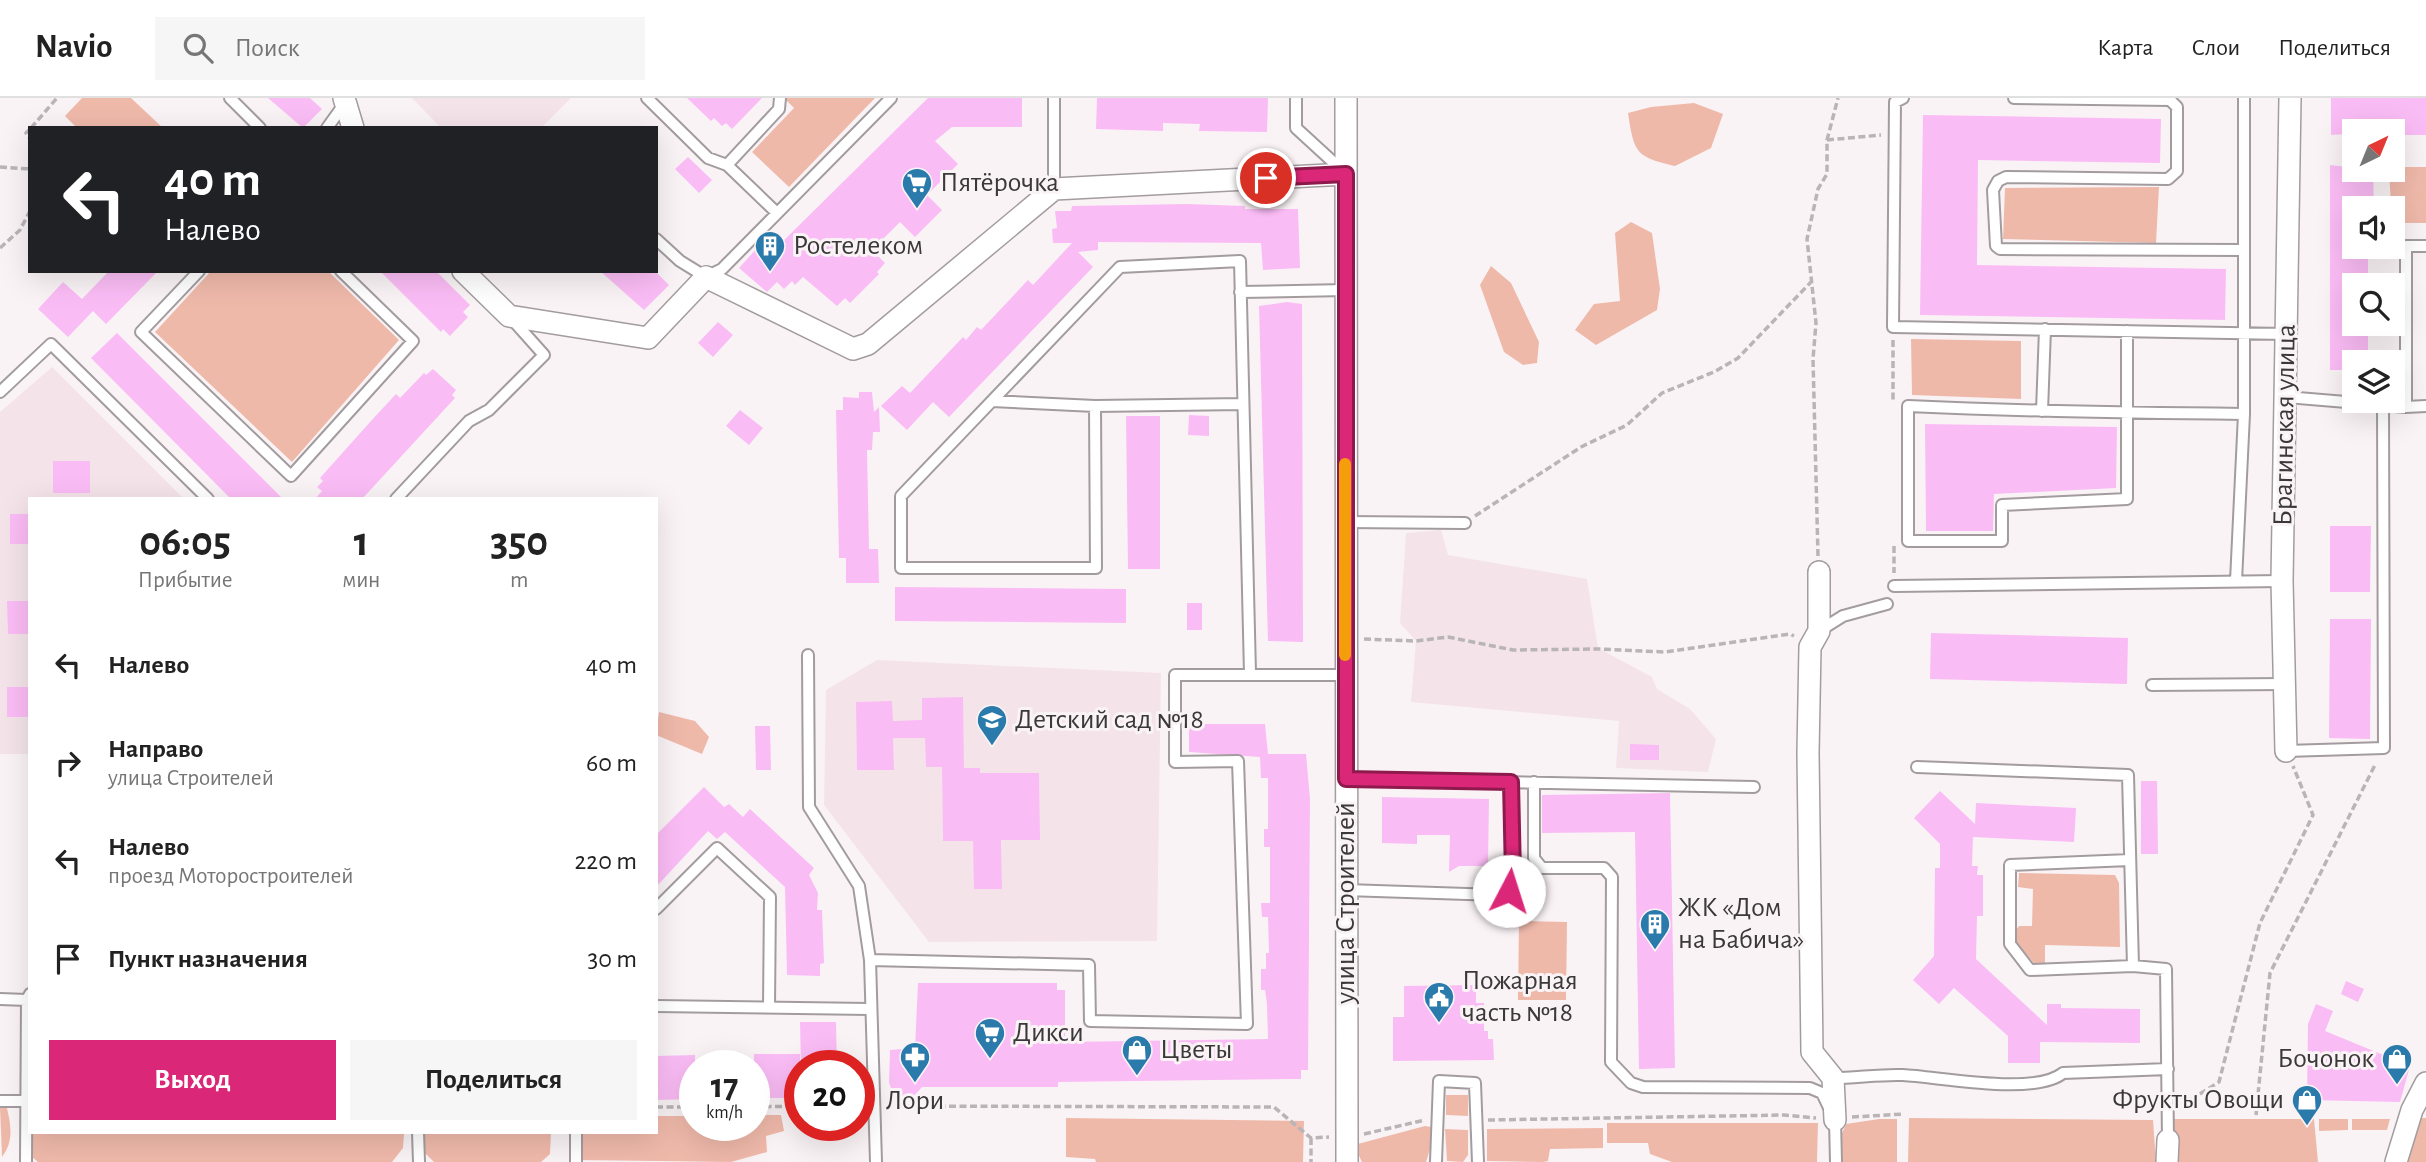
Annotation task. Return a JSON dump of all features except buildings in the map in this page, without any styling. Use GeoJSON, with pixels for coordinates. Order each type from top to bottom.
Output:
{"type":"FeatureCollection","features":[{"type":"Feature","properties":{"kind":"street","name":"улица Строителей"},"geometry":{"type":"LineString","coordinates":[[1346,98],[1347,1162]]}},
{"type":"Feature","properties":{"kind":"street","name":"Брагинская улица"},"geometry":{"type":"LineString","coordinates":[[2287,751],[2282,581],[2290,98]]}},
{"type":"Feature","properties":{"kind":"street"},"geometry":{"type":"LineString","coordinates":[[346,99],[353,126]]}},
{"type":"Feature","properties":{"kind":"street"},"geometry":{"type":"LineString","coordinates":[[466,273],[509,316],[648,338],[706,277],[853,349],[869,344],[1054,190],[1346,174]]}},
{"type":"Feature","properties":{"kind":"street"},"geometry":{"type":"LineString","coordinates":[[1819,572],[1814,639],[1812,1052],[1833,1078],[1835,1120]]}},
{"type":"Feature","properties":{"kind":"street"},"geometry":{"type":"LineString","coordinates":[[2396,1162],[2412,1110],[2426,1083]]}},
{"type":"Feature","properties":{"kind":"street"},"geometry":{"type":"LineString","coordinates":[[2167,1162],[2168,1140]]}},
{"type":"Feature","properties":{"kind":"lane"},"geometry":{"type":"LineString","coordinates":[[230,98],[258,126]]}},
{"type":"Feature","properties":{"kind":"lane"},"geometry":{"type":"LineString","coordinates":[[647,98],[708,158],[727,165],[777,213]]}},
{"type":"Feature","properties":{"kind":"lane"},"geometry":{"type":"LineString","coordinates":[[727,165],[779,109],[780,98]]}},
{"type":"Feature","properties":{"kind":"lane"},"geometry":{"type":"LineString","coordinates":[[658,241],[680,261],[706,277],[722,268],[891,98]]}},
{"type":"Feature","properties":{"kind":"lane"},"geometry":{"type":"LineString","coordinates":[[1054,98],[1054,190]]}},
{"type":"Feature","properties":{"kind":"lane"},"geometry":{"type":"LineString","coordinates":[[1296,98],[1296,128],[1346,174]]}},
{"type":"Feature","properties":{"kind":"lane"},"geometry":{"type":"LineString","coordinates":[[1903,98],[1895,102],[1892,135],[1893,327],[2286,334]]}},
{"type":"Feature","properties":{"kind":"lane"},"geometry":{"type":"LineString","coordinates":[[2014,98],[2177,102],[2177,171],[2168,179],[2006,177],[1998,181],[1993,190],[1994,242],[2000,249],[2244,250]]}},
{"type":"Feature","properties":{"kind":"lane"},"geometry":{"type":"LineString","coordinates":[[2236,580],[2244,415],[2244,98]]}},
{"type":"Feature","properties":{"kind":"lane"},"geometry":{"type":"LineString","coordinates":[[328,126],[346,99]]}},
{"type":"Feature","properties":{"kind":"lane"},"geometry":{"type":"LineString","coordinates":[[2426,246],[2406,246],[2406,407],[2426,406]]}},
{"type":"Feature","properties":{"kind":"lane"},"geometry":{"type":"LineString","coordinates":[[1095,406],[1096,568],[901,568],[901,496],[1119,267],[1240,261],[1250,673]]}},
{"type":"Feature","properties":{"kind":"lane"},"geometry":{"type":"LineString","coordinates":[[197,273],[141,332],[291,476],[413,341],[343,273]]}},
{"type":"Feature","properties":{"kind":"lane"},"geometry":{"type":"LineString","coordinates":[[1240,292],[1346,290]]}},
{"type":"Feature","properties":{"kind":"lane"},"geometry":{"type":"LineString","coordinates":[[398,497],[470,421],[489,410],[544,355],[509,316]]}},
{"type":"Feature","properties":{"kind":"lane"},"geometry":{"type":"LineString","coordinates":[[2042,411],[2045,329]]}},
{"type":"Feature","properties":{"kind":"lane"},"geometry":{"type":"LineString","coordinates":[[2127,331],[2127,412],[2126,499],[2002,505],[2002,541],[1908,541],[1909,406],[2042,411],[2127,412],[2244,415]]}},
{"type":"Feature","properties":{"kind":"lane"},"geometry":{"type":"LineString","coordinates":[[0,391],[51,344],[206,497]]}},
{"type":"Feature","properties":{"kind":"lane"},"geometry":{"type":"LineString","coordinates":[[2286,397],[2342,401]]}},
{"type":"Feature","properties":{"kind":"lane"},"geometry":{"type":"LineString","coordinates":[[992,401],[1095,406],[1243,404]]}},
{"type":"Feature","properties":{"kind":"lane"},"geometry":{"type":"LineString","coordinates":[[2287,751],[2384,748],[2383,413]]}},
{"type":"Feature","properties":{"kind":"lane"},"geometry":{"type":"LineString","coordinates":[[1345,522],[1465,523]]}},
{"type":"Feature","properties":{"kind":"lane"},"geometry":{"type":"LineString","coordinates":[[1894,586],[2282,581]]}},
{"type":"Feature","properties":{"kind":"lane"},"geometry":{"type":"LineString","coordinates":[[1814,639],[1843,616],[1887,604]]}},
{"type":"Feature","properties":{"kind":"lane"},"geometry":{"type":"LineString","coordinates":[[808,655],[809,807],[859,886],[870,960],[871,1050]]}},
{"type":"Feature","properties":{"kind":"lane"},"geometry":{"type":"LineString","coordinates":[[870,960],[1089,965],[1090,1021],[1247,1024],[1238,761],[1175,762],[1175,675],[1345,675]]}},
{"type":"Feature","properties":{"kind":"lane"},"geometry":{"type":"LineString","coordinates":[[2152,685],[2285,684]]}},
{"type":"Feature","properties":{"kind":"lane"},"geometry":{"type":"LineString","coordinates":[[1917,766],[2129,775],[2133,966]]}},
{"type":"Feature","properties":{"kind":"lane"},"geometry":{"type":"LineString","coordinates":[[1346,779],[1754,787]]}},
{"type":"Feature","properties":{"kind":"lane"},"geometry":{"type":"LineString","coordinates":[[1346,890],[1497,895],[1509,891],[1513,876],[1511,782]]}},
{"type":"Feature","properties":{"kind":"lane"},"geometry":{"type":"LineString","coordinates":[[1534,782],[1534,858],[1542,868],[1604,868],[1612,877],[1611,1062],[1632,1083],[1643,1087],[1810,1088],[1822,1093],[1835,1120],[1836,1162]]}},
{"type":"Feature","properties":{"kind":"lane"},"geometry":{"type":"LineString","coordinates":[[658,907],[717,848],[770,897],[769,1007]]}},
{"type":"Feature","properties":{"kind":"lane"},"geometry":{"type":"LineString","coordinates":[[2130,860],[2010,865],[2010,944],[2030,970],[2133,966],[2166,969],[2168,1140]]}},
{"type":"Feature","properties":{"kind":"lane"},"geometry":{"type":"LineString","coordinates":[[0,999],[28,997],[26,1162]]}},
{"type":"Feature","properties":{"kind":"lane"},"geometry":{"type":"LineString","coordinates":[[658,1006],[869,1009]]}},
{"type":"Feature","properties":{"kind":"lane"},"geometry":{"type":"LineString","coordinates":[[1833,1078],[1901,1075],[1979,1084],[2052,1082],[2063,1073],[2168,1069]]}},
{"type":"Feature","properties":{"kind":"lane"},"geometry":{"type":"LineString","coordinates":[[1436,1162],[1439,1081],[1475,1083],[1478,1162]]}},
{"type":"Feature","properties":{"kind":"lane"},"geometry":{"type":"LineString","coordinates":[[0,1101],[26,1101]]}},
{"type":"Feature","properties":{"kind":"lane"},"geometry":{"type":"LineString","coordinates":[[418,1134],[419,1162]]}},
{"type":"Feature","properties":{"kind":"lane"},"geometry":{"type":"LineString","coordinates":[[576,1134],[576,1162]]}},
{"type":"Feature","properties":{"kind":"lane"},"geometry":{"type":"LineString","coordinates":[[875,1141],[876,1162]]}},
{"type":"Feature","properties":{"kind":"path"},"geometry":{"type":"LineString","coordinates":[[32,126],[57,98]]}},
{"type":"Feature","properties":{"kind":"path"},"geometry":{"type":"LineString","coordinates":[[1819,572],[1813,359],[1816,323],[1807,239],[1818,188],[1827,174],[1827,140],[1838,98]]}},
{"type":"Feature","properties":{"kind":"path"},"geometry":{"type":"LineString","coordinates":[[1827,140],[1862,134],[1892,135]]}},
{"type":"Feature","properties":{"kind":"path"},"geometry":{"type":"LineString","coordinates":[[0,167],[28,169]]}},
{"type":"Feature","properties":{"kind":"path"},"geometry":{"type":"LineString","coordinates":[[0,248],[20,230],[28,215]]}},
{"type":"Feature","properties":{"kind":"path"},"geometry":{"type":"LineString","coordinates":[[1465,523],[1581,447],[1627,425],[1662,393],[1714,372],[1738,358],[1811,282]]}},
{"type":"Feature","properties":{"kind":"path"},"geometry":{"type":"LineString","coordinates":[[1345,638],[1416,641],[1448,638],[1513,650],[1598,649],[1665,652],[1790,634],[1814,639]]}},
{"type":"Feature","properties":{"kind":"path"},"geometry":{"type":"LineString","coordinates":[[2256,1115],[2270,973],[2384,748]]}},
{"type":"Feature","properties":{"kind":"path"},"geometry":{"type":"LineString","coordinates":[[2167,1114],[2219,1082],[2260,923],[2314,815],[2287,751]]}},
{"type":"Feature","properties":{"kind":"path"},"geometry":{"type":"LineString","coordinates":[[875,1106],[1274,1107],[1311,1138],[1346,1136],[1420,1120],[1439,1121]]}},
{"type":"Feature","properties":{"kind":"path"},"geometry":{"type":"LineString","coordinates":[[658,1107],[679,1107]]}},
{"type":"Feature","properties":{"kind":"path"},"geometry":{"type":"LineString","coordinates":[[1478,1120],[1770,1115],[1835,1120],[1868,1114],[1904,1114]]}},
{"type":"Feature","properties":{"kind":"path"},"geometry":{"type":"LineString","coordinates":[[1311,1138],[1311,1162]]}},
{"type":"Feature","properties":{"kind":"shaded area"},"geometry":{"type":"Polygon","coordinates":[[[82,98],[131,98],[161,126],[75,126],[65,116],[82,98]]]}},
{"type":"Feature","properties":{"kind":"shaded area"},"geometry":{"type":"Polygon","coordinates":[[[412,98],[571,98],[543,126],[439,126],[412,98]]]}},
{"type":"Feature","properties":{"kind":"shaded area"},"geometry":{"type":"Polygon","coordinates":[[[784,98],[875,98],[789,187],[752,152],[794,108],[784,98]]]}},
{"type":"Feature","properties":{"kind":"shaded area"},"geometry":{"type":"Polygon","coordinates":[[[1694,103],[1723,114],[1711,148],[1675,166],[1652,160],[1639,151],[1632,137],[1628,113],[1651,107],[1694,103]]]}},
{"type":"Feature","properties":{"kind":"shaded area"},"geometry":{"type":"Polygon","coordinates":[[[2405,167],[2426,167],[2426,223],[2405,223],[2405,196],[2390,196],[2390,182],[2405,182],[2405,167]]]}},
{"type":"Feature","properties":{"kind":"shaded area"},"geometry":{"type":"Polygon","coordinates":[[[2159,187],[2156,243],[2003,239],[2005,188],[2159,187]]]}},
{"type":"Feature","properties":{"kind":"shaded area"},"geometry":{"type":"Polygon","coordinates":[[[1631,222],[1652,233],[1660,289],[1657,310],[1596,345],[1575,330],[1594,304],[1620,301],[1615,233],[1631,222]]]}},
{"type":"Feature","properties":{"kind":"shaded area"},"geometry":{"type":"Polygon","coordinates":[[[1491,266],[1511,283],[1539,342],[1537,363],[1523,365],[1504,352],[1480,285],[1491,266]]]}},
{"type":"Feature","properties":{"kind":"shaded area"},"geometry":{"type":"Polygon","coordinates":[[[209,273],[330,273],[399,340],[292,462],[155,332],[209,273]]]}},
{"type":"Feature","properties":{"kind":"shaded area"},"geometry":{"type":"Polygon","coordinates":[[[1911,339],[2021,341],[2021,399],[1912,395],[1911,339]]]}},
{"type":"Feature","properties":{"kind":"shaded area"},"geometry":{"type":"Polygon","coordinates":[[[52,367],[182,497],[28,497],[28,754],[0,754],[0,412],[52,367]]]}},
{"type":"Feature","properties":{"kind":"shaded area"},"geometry":{"type":"Polygon","coordinates":[[[1441,530],[1448,555],[1587,579],[1598,648],[1652,677],[1657,689],[1690,709],[1716,739],[1708,772],[1616,768],[1619,721],[1411,702],[1416,641],[1400,623],[1406,533],[1441,530]]]}},
{"type":"Feature","properties":{"kind":"shaded area","name":"Детский сад №18"},"geometry":{"type":"Polygon","coordinates":[[[877,660],[1161,673],[1157,941],[929,942],[824,805],[826,690],[877,660]]]}},
{"type":"Feature","properties":{"kind":"shaded area"},"geometry":{"type":"Polygon","coordinates":[[[659,712],[695,721],[709,737],[702,754],[658,736],[659,712]]]}},
{"type":"Feature","properties":{"kind":"shaded area"},"geometry":{"type":"Polygon","coordinates":[[[2019,873],[2115,875],[2119,883],[2120,947],[2045,945],[2045,963],[2035,964],[2011,937],[2019,926],[2032,926],[2033,889],[2018,887],[2019,873]]]}},
{"type":"Feature","properties":{"kind":"shaded area"},"geometry":{"type":"Polygon","coordinates":[[[1519,921],[1567,922],[1566,1000],[1518,1000],[1519,921]]]}},
{"type":"Feature","properties":{"kind":"shaded area"},"geometry":{"type":"Polygon","coordinates":[[[1446,1095],[1468,1095],[1468,1116],[1446,1115],[1446,1095]]]}},
{"type":"Feature","properties":{"kind":"shaded area"},"geometry":{"type":"Polygon","coordinates":[[[0,1108],[7,1108],[10,1127],[10,1139],[2,1157],[0,1108]]]}},
{"type":"Feature","properties":{"kind":"shaded area"},"geometry":{"type":"Polygon","coordinates":[[[770,1115],[781,1115],[784,1131],[770,1135],[770,1115]]]}},
{"type":"Feature","properties":{"kind":"shaded area"},"geometry":{"type":"Polygon","coordinates":[[[658,1116],[679,1116],[679,1141],[766,1141],[767,1152],[731,1162],[581,1160],[581,1134],[658,1134],[658,1116]]]}},
{"type":"Feature","properties":{"kind":"shaded area"},"geometry":{"type":"Polygon","coordinates":[[[1066,1118],[1304,1121],[1303,1162],[1096,1162],[1095,1159],[1066,1157],[1066,1118]]]}},
{"type":"Feature","properties":{"kind":"shaded area"},"geometry":{"type":"Polygon","coordinates":[[[1909,1118],[2153,1120],[2156,1162],[1908,1162],[1909,1118]]]}},
{"type":"Feature","properties":{"kind":"shaded area"},"geometry":{"type":"Polygon","coordinates":[[[2416,1118],[2426,1118],[2426,1162],[2402,1162],[2416,1118]]]}},
{"type":"Feature","properties":{"kind":"shaded area"},"geometry":{"type":"Polygon","coordinates":[[[1897,1119],[1897,1162],[1841,1162],[1839,1140],[1846,1124],[1897,1119]]]}},
{"type":"Feature","properties":{"kind":"shaded area"},"geometry":{"type":"Polygon","coordinates":[[[2173,1119],[2314,1119],[2318,1162],[2173,1162],[2173,1119]]]}},
{"type":"Feature","properties":{"kind":"shaded area"},"geometry":{"type":"Polygon","coordinates":[[[2319,1119],[2348,1119],[2348,1130],[2319,1131],[2319,1119]]]}},
{"type":"Feature","properties":{"kind":"shaded area"},"geometry":{"type":"Polygon","coordinates":[[[2352,1119],[2390,1119],[2387,1130],[2352,1130],[2352,1119]]]}},
{"type":"Feature","properties":{"kind":"shaded area"},"geometry":{"type":"Polygon","coordinates":[[[1607,1123],[1818,1123],[1817,1162],[1672,1162],[1650,1154],[1648,1143],[1607,1143],[1607,1123]]]}},
{"type":"Feature","properties":{"kind":"shaded area"},"geometry":{"type":"Polygon","coordinates":[[[1425,1126],[1431,1127],[1431,1146],[1426,1162],[1362,1162],[1354,1145],[1425,1126]]]}},
{"type":"Feature","properties":{"kind":"shaded area"},"geometry":{"type":"Polygon","coordinates":[[[1603,1128],[1603,1148],[1550,1149],[1548,1161],[1543,1162],[1487,1161],[1487,1129],[1603,1128]]]}},
{"type":"Feature","properties":{"kind":"shaded area"},"geometry":{"type":"Polygon","coordinates":[[[1445,1129],[1468,1130],[1468,1155],[1463,1162],[1447,1161],[1445,1129]]]}},
{"type":"Feature","properties":{"kind":"shaded area"},"geometry":{"type":"Polygon","coordinates":[[[30,1134],[404,1134],[403,1148],[392,1162],[38,1162],[31,1156],[30,1134]]]}},
{"type":"Feature","properties":{"kind":"shaded area"},"geometry":{"type":"Polygon","coordinates":[[[423,1134],[551,1134],[550,1154],[541,1162],[434,1162],[423,1151],[423,1134]]]}},
{"type":"Feature","properties":{"kind":"slow traffic"},"geometry":{"type":"LineString","coordinates":[[1345,464],[1345,655]]}},
{"type":"Feature","properties":{"kind":"place","name":"Пятёрочка"},"geometry":{"type":"Point","coordinates":[917,210]}},
{"type":"Feature","properties":{"kind":"place","name":"Ростелеком"},"geometry":{"type":"Point","coordinates":[770,273]}},
{"type":"Feature","properties":{"kind":"place","name":"Детский сад №18"},"geometry":{"type":"Point","coordinates":[992,747]}},
{"type":"Feature","properties":{"kind":"place","name":"ЖК «Дом на Бабича»"},"geometry":{"type":"Point","coordinates":[1655,951]}},
{"type":"Feature","properties":{"kind":"place","name":"Пожарная часть №18"},"geometry":{"type":"Point","coordinates":[1439,1024]}},
{"type":"Feature","properties":{"kind":"place","name":"Дикси"},"geometry":{"type":"Point","coordinates":[990,1060]}},
{"type":"Feature","properties":{"kind":"place","name":"Цветы"},"geometry":{"type":"Point","coordinates":[1137,1077]}},
{"type":"Feature","properties":{"kind":"place","name":"Лори"},"geometry":{"type":"Point","coordinates":[915,1084]}},
{"type":"Feature","properties":{"kind":"place","name":"Бочонок"},"geometry":{"type":"Point","coordinates":[2397,1086]}},
{"type":"Feature","properties":{"kind":"place","name":"Фрукты Овощи"},"geometry":{"type":"Point","coordinates":[2307,1127]}},
{"type":"Feature","properties":{"kind":"route"},"geometry":{"type":"LineString","coordinates":[[1266,178],[1346,174],[1346,779],[1511,782],[1513,876],[1509,891]]}}]}
